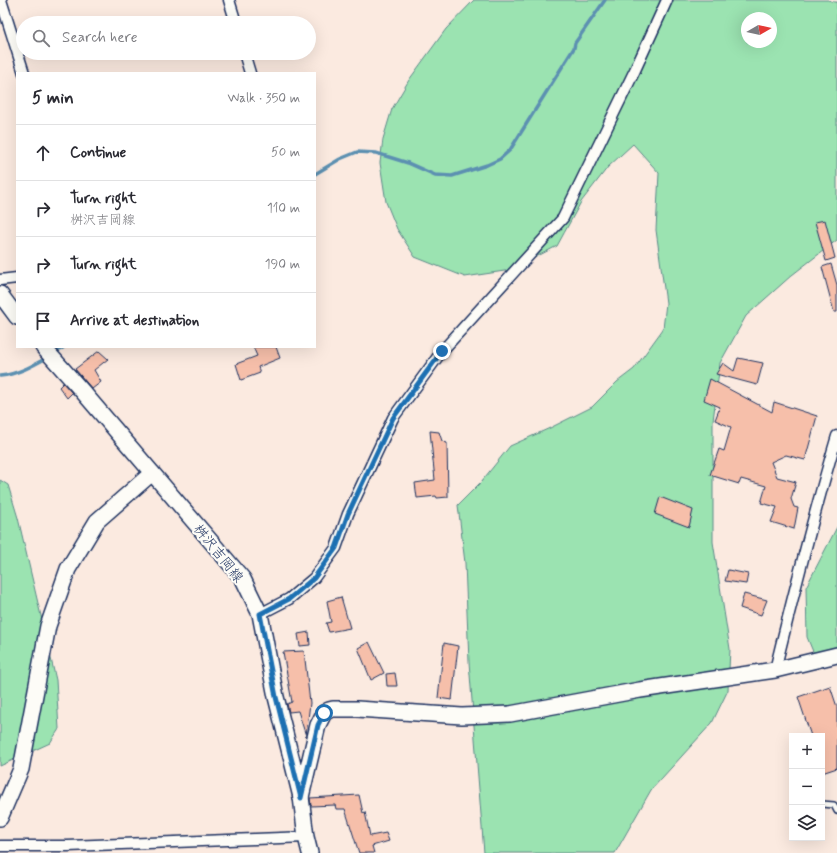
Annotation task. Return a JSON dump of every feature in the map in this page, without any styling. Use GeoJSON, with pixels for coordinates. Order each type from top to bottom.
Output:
{"type":"FeatureCollection","features":[{"type":"Feature","properties":{"kind":"street"},"geometry":{"type":"LineString","coordinates":[[1,0],[16,48]]}},
{"type":"Feature","properties":{"kind":"street"},"geometry":{"type":"LineString","coordinates":[[229,0],[234,16]]}},
{"type":"Feature","properties":{"kind":"street"},"geometry":{"type":"LineString","coordinates":[[260,614],[289,599],[314,578],[336,548],[348,514],[393,418],[442,351],[563,218],[635,70],[667,0]]}},
{"type":"Feature","properties":{"kind":"street"},"geometry":{"type":"LineString","coordinates":[[20,60],[24,72]]}},
{"type":"Feature","properties":{"kind":"street"},"geometry":{"type":"LineString","coordinates":[[246,60],[250,72]]}},
{"type":"Feature","properties":{"kind":"street"},"geometry":{"type":"LineString","coordinates":[[0,280],[16,278]]}},
{"type":"Feature","properties":{"kind":"street"},"geometry":{"type":"LineString","coordinates":[[0,294],[16,316]]}},
{"type":"Feature","properties":{"kind":"street","name":"桝沢吉岡線"},"geometry":{"type":"LineString","coordinates":[[44,348],[243,579],[260,614],[276,697],[301,798],[306,837],[310,853]]}},
{"type":"Feature","properties":{"kind":"street"},"geometry":{"type":"LineString","coordinates":[[775,670],[826,472],[837,436]]}},
{"type":"Feature","properties":{"kind":"street"},"geometry":{"type":"LineString","coordinates":[[0,818],[21,769],[48,626],[68,570],[97,521],[152,473]]}},
{"type":"Feature","properties":{"kind":"street"},"geometry":{"type":"LineString","coordinates":[[301,798],[318,725],[324,713],[329,710],[341,708],[462,716],[510,714],[640,690],[775,670],[837,655]]}},
{"type":"Feature","properties":{"kind":"street"},"geometry":{"type":"LineString","coordinates":[[0,846],[68,846],[306,837]]}},
{"type":"Feature","properties":{"kind":"lane"},"geometry":{"type":"LineString","coordinates":[[825,804],[834,805],[837,811]]}},
{"type":"Feature","properties":{"kind":"green space"},"geometry":{"type":"Polygon","coordinates":[[[474,0],[828,0],[837,2],[837,240],[792,275],[746,316],[720,363],[713,421],[713,542],[730,649],[728,690],[712,723],[651,790],[615,853],[484,853],[469,662],[465,563],[458,505],[481,482],[510,446],[592,407],[617,382],[634,369],[663,329],[666,303],[656,230],[659,173],[633,144],[608,167],[581,202],[557,246],[511,270],[465,277],[415,257],[397,229],[386,202],[380,163],[383,139],[392,109],[409,80],[446,29],[474,0]]]}},
{"type":"Feature","properties":{"kind":"green space"},"geometry":{"type":"Polygon","coordinates":[[[0,480],[8,485],[18,518],[56,680],[59,729],[50,743],[0,766],[0,480]]]}},
{"type":"Feature","properties":{"kind":"green space"},"geometry":{"type":"Polygon","coordinates":[[[837,527],[837,661],[814,654],[807,637],[806,587],[837,527]]]}},
{"type":"Feature","properties":{"kind":"building"},"geometry":{"type":"Polygon","coordinates":[[[825,220],[835,258],[826,261],[815,222],[825,220]]]}},
{"type":"Feature","properties":{"kind":"building"},"geometry":{"type":"Polygon","coordinates":[[[831,264],[837,285],[837,312],[834,312],[822,267],[831,264]]]}},
{"type":"Feature","properties":{"kind":"building"},"geometry":{"type":"Polygon","coordinates":[[[253,348],[276,348],[280,358],[258,367],[260,373],[241,380],[236,364],[257,356],[253,348]]]}},
{"type":"Feature","properties":{"kind":"building"},"geometry":{"type":"Polygon","coordinates":[[[99,351],[108,359],[94,370],[101,382],[92,389],[75,369],[99,351]]]}},
{"type":"Feature","properties":{"kind":"building"},"geometry":{"type":"Polygon","coordinates":[[[738,358],[763,363],[757,385],[716,374],[723,363],[734,371],[738,358]]]}},
{"type":"Feature","properties":{"kind":"building"},"geometry":{"type":"Polygon","coordinates":[[[710,379],[772,412],[774,402],[817,416],[805,460],[786,455],[771,462],[777,477],[796,482],[791,499],[794,507],[798,508],[794,529],[771,522],[777,507],[761,503],[766,486],[741,479],[739,484],[710,475],[719,449],[724,451],[731,427],[715,420],[720,407],[704,400],[710,379]]]}},
{"type":"Feature","properties":{"kind":"building"},"geometry":{"type":"Polygon","coordinates":[[[63,383],[72,393],[67,398],[59,387],[63,383]]]}},
{"type":"Feature","properties":{"kind":"building"},"geometry":{"type":"Polygon","coordinates":[[[430,431],[439,432],[442,441],[447,443],[448,497],[437,498],[436,496],[417,498],[415,483],[435,480],[430,431]]]}},
{"type":"Feature","properties":{"kind":"building"},"geometry":{"type":"Polygon","coordinates":[[[660,497],[693,510],[689,527],[655,514],[660,497]]]}},
{"type":"Feature","properties":{"kind":"building"},"geometry":{"type":"Polygon","coordinates":[[[728,570],[748,574],[746,584],[725,581],[728,570]]]}},
{"type":"Feature","properties":{"kind":"building"},"geometry":{"type":"Polygon","coordinates":[[[744,594],[767,600],[761,615],[740,608],[744,594]]]}},
{"type":"Feature","properties":{"kind":"building"},"geometry":{"type":"Polygon","coordinates":[[[341,597],[350,628],[329,632],[326,623],[331,622],[327,601],[341,597]]]}},
{"type":"Feature","properties":{"kind":"building"},"geometry":{"type":"Polygon","coordinates":[[[309,632],[310,645],[300,646],[298,634],[309,632]]]}},
{"type":"Feature","properties":{"kind":"building"},"geometry":{"type":"Polygon","coordinates":[[[369,642],[384,673],[371,680],[358,648],[369,642]]]}},
{"type":"Feature","properties":{"kind":"building"},"geometry":{"type":"Polygon","coordinates":[[[444,643],[458,646],[452,700],[438,698],[444,643]]]}},
{"type":"Feature","properties":{"kind":"building"},"geometry":{"type":"Polygon","coordinates":[[[304,651],[310,703],[306,736],[298,711],[289,712],[287,704],[292,702],[283,652],[304,651]]]}},
{"type":"Feature","properties":{"kind":"building"},"geometry":{"type":"Polygon","coordinates":[[[395,673],[397,686],[387,686],[386,674],[395,673]]]}},
{"type":"Feature","properties":{"kind":"building"},"geometry":{"type":"Polygon","coordinates":[[[830,686],[837,707],[837,768],[825,772],[825,733],[810,733],[798,697],[830,686]]]}},
{"type":"Feature","properties":{"kind":"building"},"geometry":{"type":"Polygon","coordinates":[[[359,795],[363,813],[365,812],[370,836],[386,833],[389,841],[372,846],[374,853],[359,853],[345,809],[336,809],[335,805],[311,806],[310,798],[359,795]]]}},
{"type":"Feature","properties":{"kind":"waterway"},"geometry":{"type":"LineString","coordinates":[[316,173],[340,159],[357,152],[376,153],[408,163],[435,175],[452,176],[487,165],[500,159],[510,150],[574,48],[575,43],[605,0]]}},
{"type":"Feature","properties":{"kind":"waterway"},"geometry":{"type":"LineString","coordinates":[[53,354],[62,348]]}},
{"type":"Feature","properties":{"kind":"waterway"},"geometry":{"type":"LineString","coordinates":[[0,376],[19,371],[48,357]]}},
{"type":"Feature","properties":{"kind":"route"},"geometry":{"type":"LineString","coordinates":[[324,713],[318,725],[301,798],[276,697],[260,614],[289,599],[314,578],[336,548],[348,514],[393,418],[442,351]]}}]}
